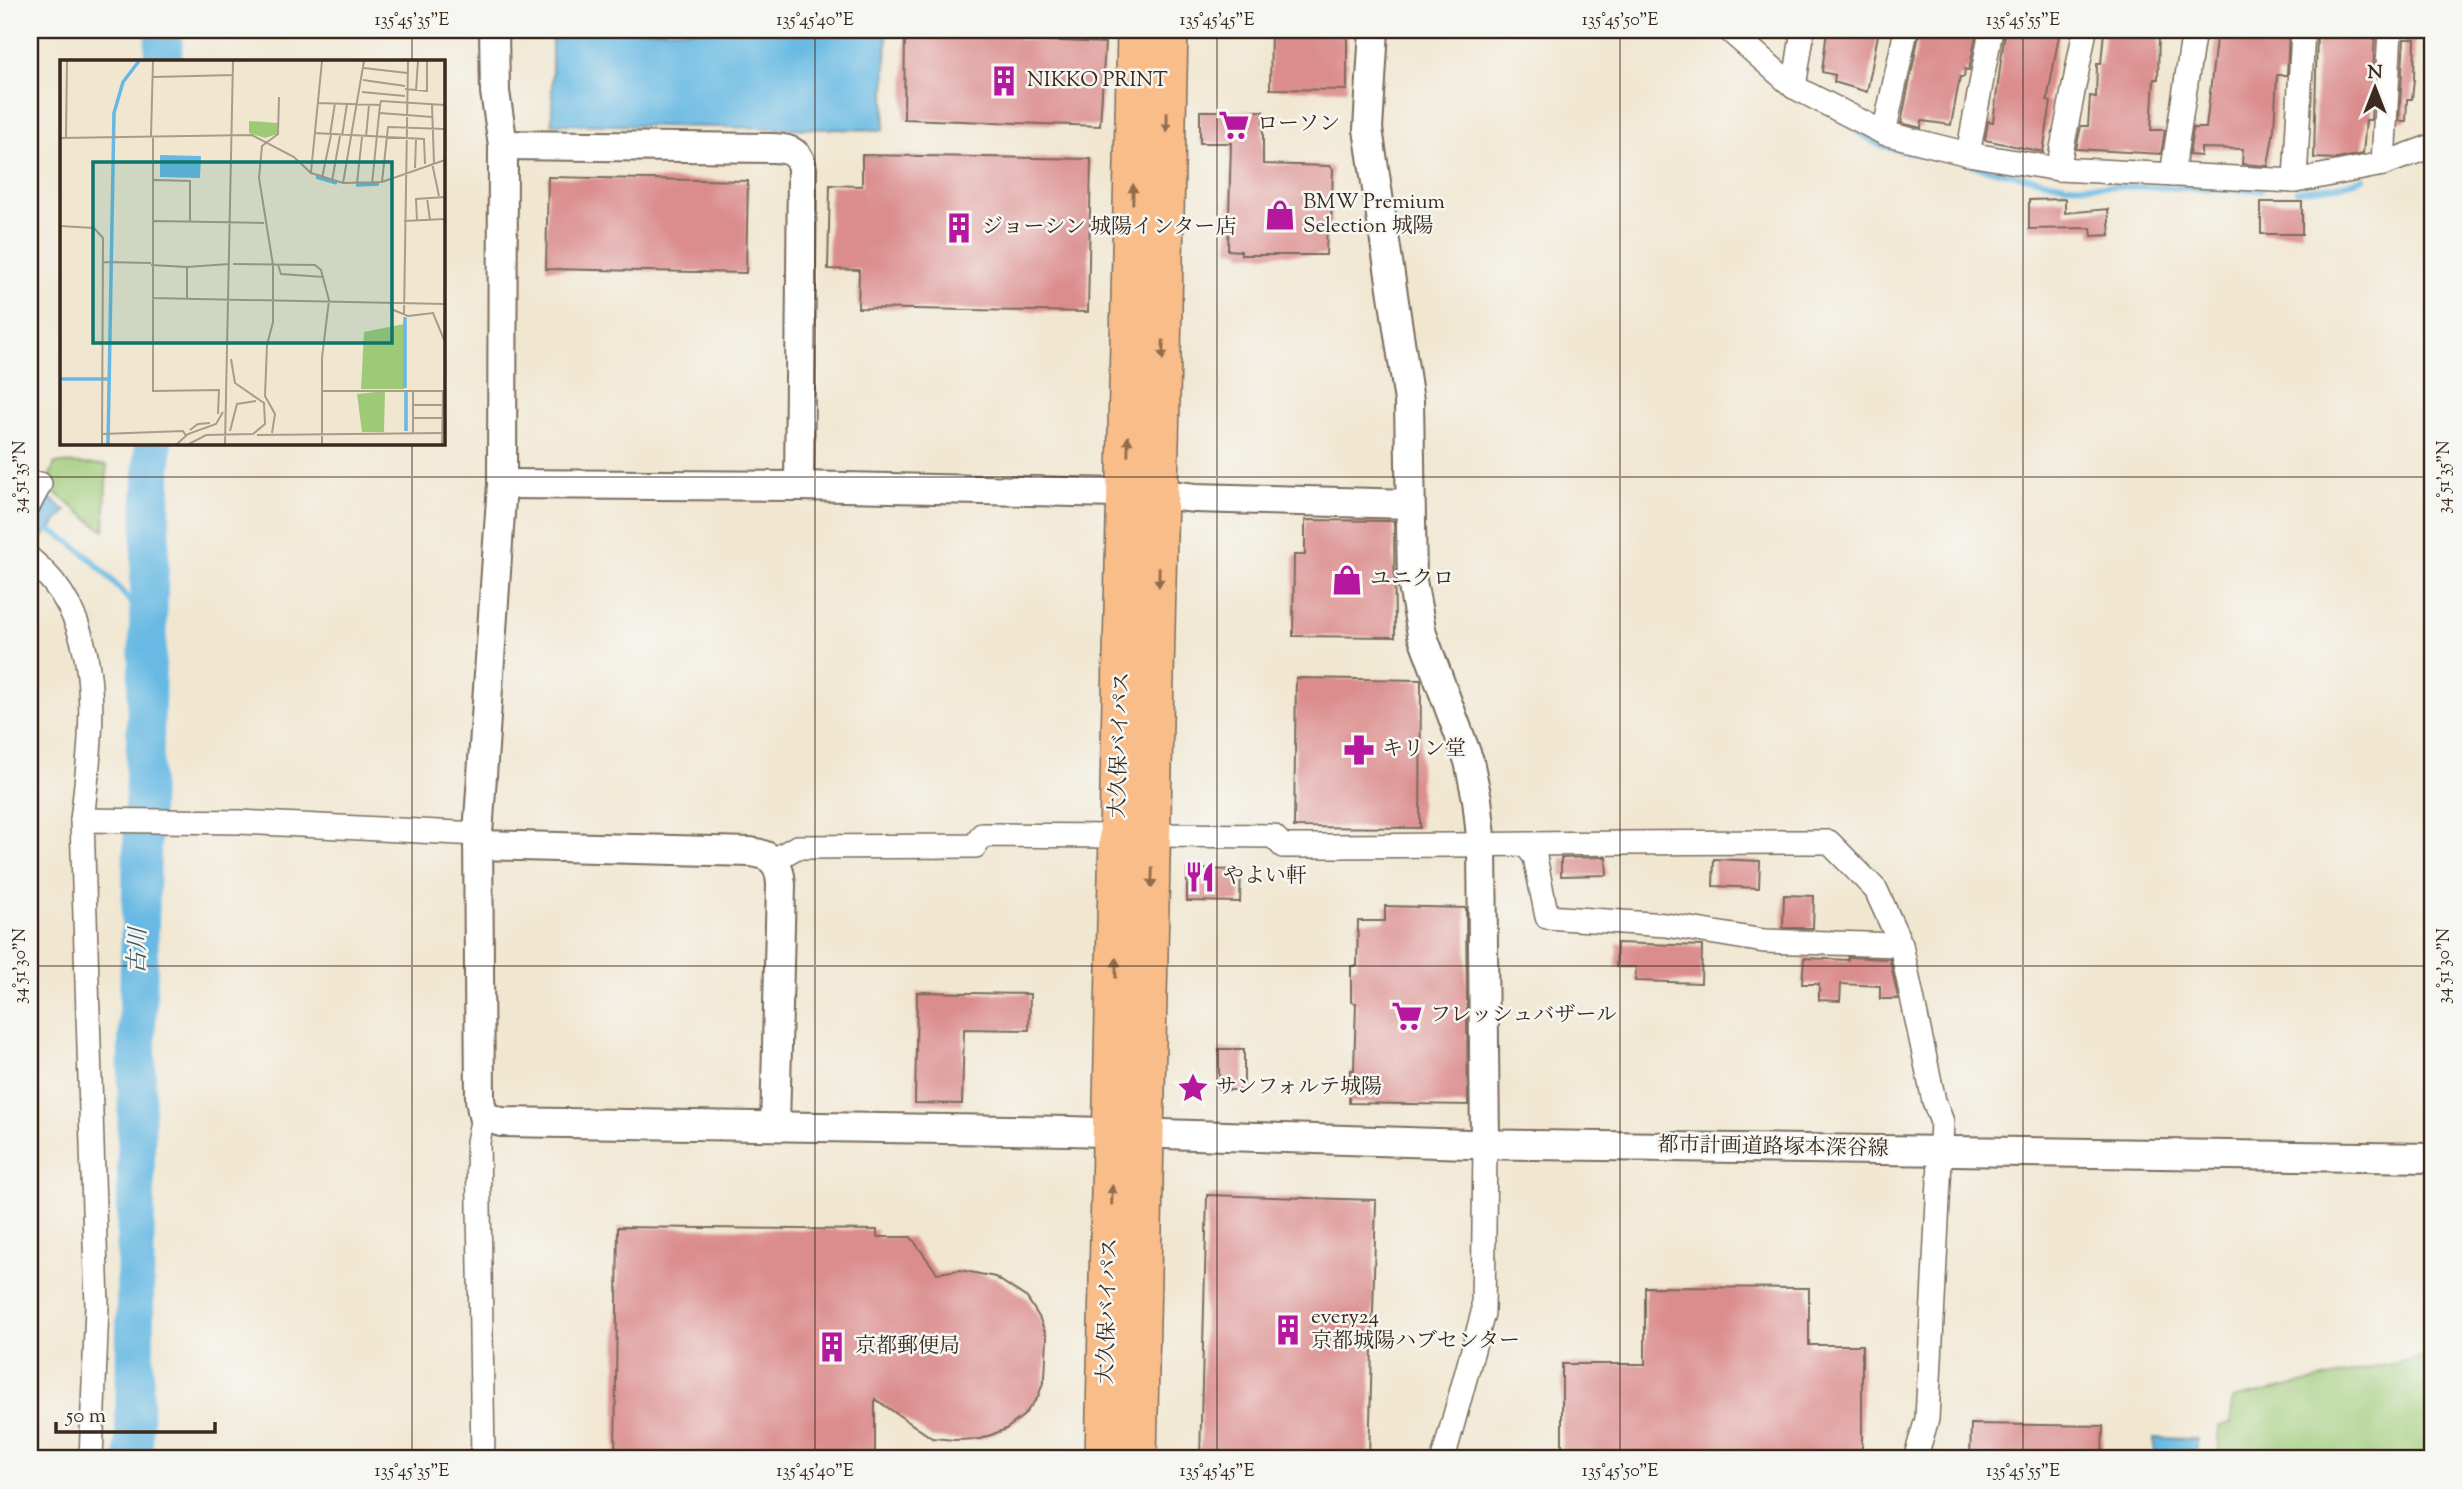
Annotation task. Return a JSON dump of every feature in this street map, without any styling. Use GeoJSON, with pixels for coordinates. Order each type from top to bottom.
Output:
{"type":"FeatureCollection","features":[{"type":"Feature","properties":{"kind":"highway","name":"大久保バイパス"},"geometry":{"type":"LineString","coordinates":[[1104,1459],[1129,1135],[1165,841],[1144,493],[1136,30]]}},
{"type":"Feature","properties":{"kind":"highway","name":"大久保バイパス"},"geometry":{"type":"LineString","coordinates":[[1138,1459],[1129,1135],[1103,841],[1144,493],[1169,30]]}},
{"type":"Feature","properties":{"kind":"street"},"geometry":{"type":"LineString","coordinates":[[483,1459],[478,1142],[483,1116],[480,1099],[478,839],[502,484],[503,145],[495,92],[494,30]]}},
{"type":"Feature","properties":{"kind":"street"},"geometry":{"type":"LineString","coordinates":[[1374,30],[1368,129],[1409,401],[1412,581],[1422,634],[1469,761],[1477,799],[1482,846],[1485,1144],[1483,1313],[1443,1459]]}},
{"type":"Feature","properties":{"kind":"street"},"geometry":{"type":"LineString","coordinates":[[1729,30],[1794,87],[1884,133],[1968,154],[2058,169],[2295,181],[2383,164],[2432,146]]}},
{"type":"Feature","properties":{"kind":"street"},"geometry":{"type":"LineString","coordinates":[[1794,87],[1803,30]]}},
{"type":"Feature","properties":{"kind":"street"},"geometry":{"type":"LineString","coordinates":[[1884,133],[1906,30]]}},
{"type":"Feature","properties":{"kind":"street"},"geometry":{"type":"LineString","coordinates":[[1968,154],[1991,30]]}},
{"type":"Feature","properties":{"kind":"street"},"geometry":{"type":"LineString","coordinates":[[2058,169],[2085,30]]}},
{"type":"Feature","properties":{"kind":"street"},"geometry":{"type":"LineString","coordinates":[[2172,175],[2194,30]]}},
{"type":"Feature","properties":{"kind":"street"},"geometry":{"type":"LineString","coordinates":[[2295,181],[2303,30]]}},
{"type":"Feature","properties":{"kind":"street"},"geometry":{"type":"LineString","coordinates":[[2383,164],[2390,30]]}},
{"type":"Feature","properties":{"kind":"street"},"geometry":{"type":"LineString","coordinates":[[503,145],[772,148],[787,149],[798,156],[802,169],[799,486]]}},
{"type":"Feature","properties":{"kind":"street"},"geometry":{"type":"LineString","coordinates":[[502,484],[799,486],[1144,493],[1195,498],[1410,504]]}},
{"type":"Feature","properties":{"kind":"street"},"geometry":{"type":"LineString","coordinates":[[30,559],[63,594],[81,628],[89,671],[89,755],[82,820],[97,1306],[91,1459]]}},
{"type":"Feature","properties":{"kind":"street"},"geometry":{"type":"LineString","coordinates":[[82,820],[185,821],[764,854],[774,860],[781,873],[782,885],[775,1126]]}},
{"type":"Feature","properties":{"kind":"street"},"geometry":{"type":"LineString","coordinates":[[774,860],[797,847],[975,846],[982,835],[1103,841]]}},
{"type":"Feature","properties":{"kind":"street"},"geometry":{"type":"LineString","coordinates":[[1165,841],[1273,836],[1283,846],[1482,846],[1617,841],[1829,842],[1876,890],[1901,945],[1934,1101],[1942,1122],[1927,1419],[1915,1459]]}},
{"type":"Feature","properties":{"kind":"street"},"geometry":{"type":"LineString","coordinates":[[1526,845],[1535,857],[1547,917],[1666,925],[1764,941],[1901,945]]}},
{"type":"Feature","properties":{"kind":"street","name":"都市計画道路塚本深谷線"},"geometry":{"type":"LineString","coordinates":[[483,1116],[501,1122],[775,1126],[1485,1144],[2432,1158]]}},
{"type":"Feature","properties":{"kind":"green space"},"geometry":{"type":"Polygon","coordinates":[[[55,463],[107,465],[104,531],[46,486],[55,463]]]}},
{"type":"Feature","properties":{"kind":"green space"},"geometry":{"type":"Polygon","coordinates":[[[2432,1355],[2432,1459],[2219,1459],[2219,1426],[2231,1424],[2232,1399],[2432,1355]]]}},
{"type":"Feature","properties":{"kind":"water"},"geometry":{"type":"Polygon","coordinates":[[[552,30],[887,30],[884,130],[552,124],[552,30]]]}},
{"type":"Feature","properties":{"kind":"water"},"geometry":{"type":"Polygon","coordinates":[[[30,489],[47,496],[66,511],[36,545],[30,542],[30,489]]]}},
{"type":"Feature","properties":{"kind":"water"},"geometry":{"type":"Polygon","coordinates":[[[2154,1438],[2197,1439],[2197,1459],[2154,1459],[2154,1438]]]}},
{"type":"Feature","properties":{"kind":"building","name":"NIKKO PRINT"},"geometry":{"type":"Polygon","coordinates":[[[905,30],[1018,30],[1018,39],[1105,43],[1100,126],[904,119],[905,30]]]}},
{"type":"Feature","properties":{"kind":"building"},"geometry":{"type":"Polygon","coordinates":[[[1271,30],[1347,30],[1347,90],[1270,89],[1271,30]]]}},
{"type":"Feature","properties":{"kind":"building"},"geometry":{"type":"Polygon","coordinates":[[[1827,30],[1879,30],[1867,92],[1834,82],[1835,75],[1822,72],[1827,30]]]}},
{"type":"Feature","properties":{"kind":"building"},"geometry":{"type":"Polygon","coordinates":[[[1920,30],[1977,30],[1969,70],[1965,69],[1964,77],[1960,77],[1951,125],[1922,121],[1921,128],[1901,123],[1920,30]]]}},
{"type":"Feature","properties":{"kind":"building"},"geometry":{"type":"Polygon","coordinates":[[[2005,30],[2060,30],[2047,101],[2051,102],[2043,152],[1985,140],[1988,121],[1993,122],[2005,30]]]}},
{"type":"Feature","properties":{"kind":"building"},"geometry":{"type":"Polygon","coordinates":[[[2217,30],[2289,30],[2287,75],[2277,75],[2274,129],[2268,166],[2242,164],[2243,149],[2201,148],[2201,156],[2189,155],[2193,128],[2206,128],[2217,30]]]}},
{"type":"Feature","properties":{"kind":"building"},"geometry":{"type":"Polygon","coordinates":[[[2317,30],[2375,32],[2371,120],[2366,120],[2363,154],[2337,159],[2314,158],[2317,30]]]}},
{"type":"Feature","properties":{"kind":"building"},"geometry":{"type":"Polygon","coordinates":[[[2104,31],[2159,32],[2158,79],[2154,79],[2151,130],[2165,130],[2161,154],[2076,149],[2081,126],[2088,126],[2090,96],[2096,97],[2097,64],[2101,64],[2104,31]]]}},
{"type":"Feature","properties":{"kind":"building"},"geometry":{"type":"Polygon","coordinates":[[[2404,39],[2415,39],[2414,79],[2412,99],[2407,99],[2406,121],[2399,121],[2404,39]]]}},
{"type":"Feature","properties":{"kind":"building","name":"BMW Premium Selection 城陽"},"geometry":{"type":"Polygon","coordinates":[[[1200,111],[1263,111],[1263,164],[1330,166],[1333,169],[1331,224],[1327,224],[1326,255],[1241,255],[1241,251],[1228,250],[1231,143],[1200,143],[1200,111]]]}},
{"type":"Feature","properties":{"kind":"building","name":"ジョーシン 城陽インター店"},"geometry":{"type":"Polygon","coordinates":[[[862,155],[1091,159],[1088,312],[858,308],[859,270],[828,269],[830,185],[862,186],[862,155]]]}},
{"type":"Feature","properties":{"kind":"building"},"geometry":{"type":"Polygon","coordinates":[[[548,177],[748,181],[746,273],[546,269],[548,177]]]}},
{"type":"Feature","properties":{"kind":"building"},"geometry":{"type":"Polygon","coordinates":[[[2065,199],[2065,213],[2108,209],[2110,235],[2092,236],[2091,228],[2029,229],[2029,200],[2065,199]]]}},
{"type":"Feature","properties":{"kind":"building"},"geometry":{"type":"Polygon","coordinates":[[[2261,202],[2302,202],[2302,234],[2261,234],[2261,202]]]}},
{"type":"Feature","properties":{"kind":"building"},"geometry":{"type":"Polygon","coordinates":[[[1305,520],[1394,521],[1395,637],[1293,636],[1294,555],[1305,555],[1305,520]]]}},
{"type":"Feature","properties":{"kind":"building"},"geometry":{"type":"Polygon","coordinates":[[[1296,678],[1421,680],[1420,828],[1294,827],[1296,678]]]}},
{"type":"Feature","properties":{"kind":"building"},"geometry":{"type":"Polygon","coordinates":[[[1606,857],[1607,875],[1561,876],[1561,858],[1606,857]]]}},
{"type":"Feature","properties":{"kind":"building"},"geometry":{"type":"Polygon","coordinates":[[[1714,859],[1760,861],[1759,888],[1713,886],[1714,859]]]}},
{"type":"Feature","properties":{"kind":"building"},"geometry":{"type":"Polygon","coordinates":[[[1187,869],[1241,870],[1240,902],[1187,901],[1187,869]]]}},
{"type":"Feature","properties":{"kind":"building"},"geometry":{"type":"Polygon","coordinates":[[[1784,895],[1814,896],[1813,928],[1783,928],[1784,895]]]}},
{"type":"Feature","properties":{"kind":"building"},"geometry":{"type":"Polygon","coordinates":[[[1385,906],[1466,908],[1468,1105],[1349,1103],[1350,1070],[1354,1070],[1356,1003],[1351,1002],[1351,966],[1357,966],[1358,921],[1385,921],[1385,906]]]}},
{"type":"Feature","properties":{"kind":"building"},"geometry":{"type":"Polygon","coordinates":[[[1617,943],[1702,946],[1701,983],[1635,981],[1636,967],[1616,967],[1617,943]]]}},
{"type":"Feature","properties":{"kind":"building"},"geometry":{"type":"Polygon","coordinates":[[[1848,957],[1890,959],[1898,999],[1880,999],[1880,986],[1841,984],[1840,1001],[1819,1000],[1819,984],[1802,984],[1804,958],[1848,960],[1848,957]]]}},
{"type":"Feature","properties":{"kind":"building"},"geometry":{"type":"Polygon","coordinates":[[[917,992],[1030,994],[1029,1030],[964,1029],[962,1104],[915,1103],[917,992]]]}},
{"type":"Feature","properties":{"kind":"building"},"geometry":{"type":"Polygon","coordinates":[[[1219,1049],[1244,1049],[1244,1090],[1219,1090],[1219,1049]]]}},
{"type":"Feature","properties":{"kind":"building","name":"every24 京都城陽ハブセンター"},"geometry":{"type":"Polygon","coordinates":[[[1207,1195],[1376,1200],[1369,1459],[1200,1459],[1207,1195]]]}},
{"type":"Feature","properties":{"kind":"building","name":"京都郵便局"},"geometry":{"type":"Polygon","coordinates":[[[618,1227],[877,1230],[877,1237],[911,1237],[937,1273],[960,1270],[995,1277],[1027,1298],[1047,1337],[1045,1377],[1038,1397],[1023,1416],[1006,1429],[981,1439],[955,1440],[932,1438],[875,1399],[875,1459],[615,1459],[618,1227]]]}},
{"type":"Feature","properties":{"kind":"building"},"geometry":{"type":"Polygon","coordinates":[[[1645,1287],[1809,1288],[1809,1345],[1862,1345],[1862,1459],[1562,1459],[1562,1364],[1645,1364],[1645,1287]]]}},
{"type":"Feature","properties":{"kind":"building"},"geometry":{"type":"Polygon","coordinates":[[[1971,1424],[2103,1426],[2102,1459],[1970,1459],[1971,1424]]]}},
{"type":"Feature","properties":{"kind":"waterway","name":"古川"},"geometry":{"type":"LineString","coordinates":[[163,60],[164,30]]}},
{"type":"Feature","properties":{"kind":"waterway"},"geometry":{"type":"LineString","coordinates":[[1857,131],[1879,145],[1932,157]]}},
{"type":"Feature","properties":{"kind":"waterway"},"geometry":{"type":"LineString","coordinates":[[1973,166],[2065,185],[2261,190]]}},
{"type":"Feature","properties":{"kind":"waterway"},"geometry":{"type":"LineString","coordinates":[[2297,191],[2344,185],[2364,178]]}},
{"type":"Feature","properties":{"kind":"waterway","name":"古川"},"geometry":{"type":"LineString","coordinates":[[134,1459],[137,1036],[153,444]]}},
{"type":"Feature","properties":{"kind":"waterway"},"geometry":{"type":"LineString","coordinates":[[30,522],[48,529],[81,550],[148,621]]}},
{"type":"Feature","properties":{"kind":"place","name":"NIKKO PRINT"},"geometry":{"type":"Point","coordinates":[1004,81]}},
{"type":"Feature","properties":{"kind":"place","name":"ローソン"},"geometry":{"type":"Point","coordinates":[1234,125]}},
{"type":"Feature","properties":{"kind":"place","name":"BMW Premium Selection 城陽"},"geometry":{"type":"Point","coordinates":[1280,215]}},
{"type":"Feature","properties":{"kind":"place","name":"ジョーシン 城陽インター店"},"geometry":{"type":"Point","coordinates":[959,228]}},
{"type":"Feature","properties":{"kind":"place","name":"ユニクロ"},"geometry":{"type":"Point","coordinates":[1347,580]}},
{"type":"Feature","properties":{"kind":"place","name":"キリン堂"},"geometry":{"type":"Point","coordinates":[1359,750]}},
{"type":"Feature","properties":{"kind":"place","name":"やよい軒"},"geometry":{"type":"Point","coordinates":[1200,877]}},
{"type":"Feature","properties":{"kind":"place","name":"フレッシュバザール"},"geometry":{"type":"Point","coordinates":[1407,1016]}},
{"type":"Feature","properties":{"kind":"place","name":"サンフォルテ城陽"},"geometry":{"type":"Point","coordinates":[1193,1088]}},
{"type":"Feature","properties":{"kind":"place","name":"every24 京都城陽ハブセンター"},"geometry":{"type":"Point","coordinates":[1288,1330]}},
{"type":"Feature","properties":{"kind":"place","name":"京都郵便局"},"geometry":{"type":"Point","coordinates":[832,1347]}}]}
